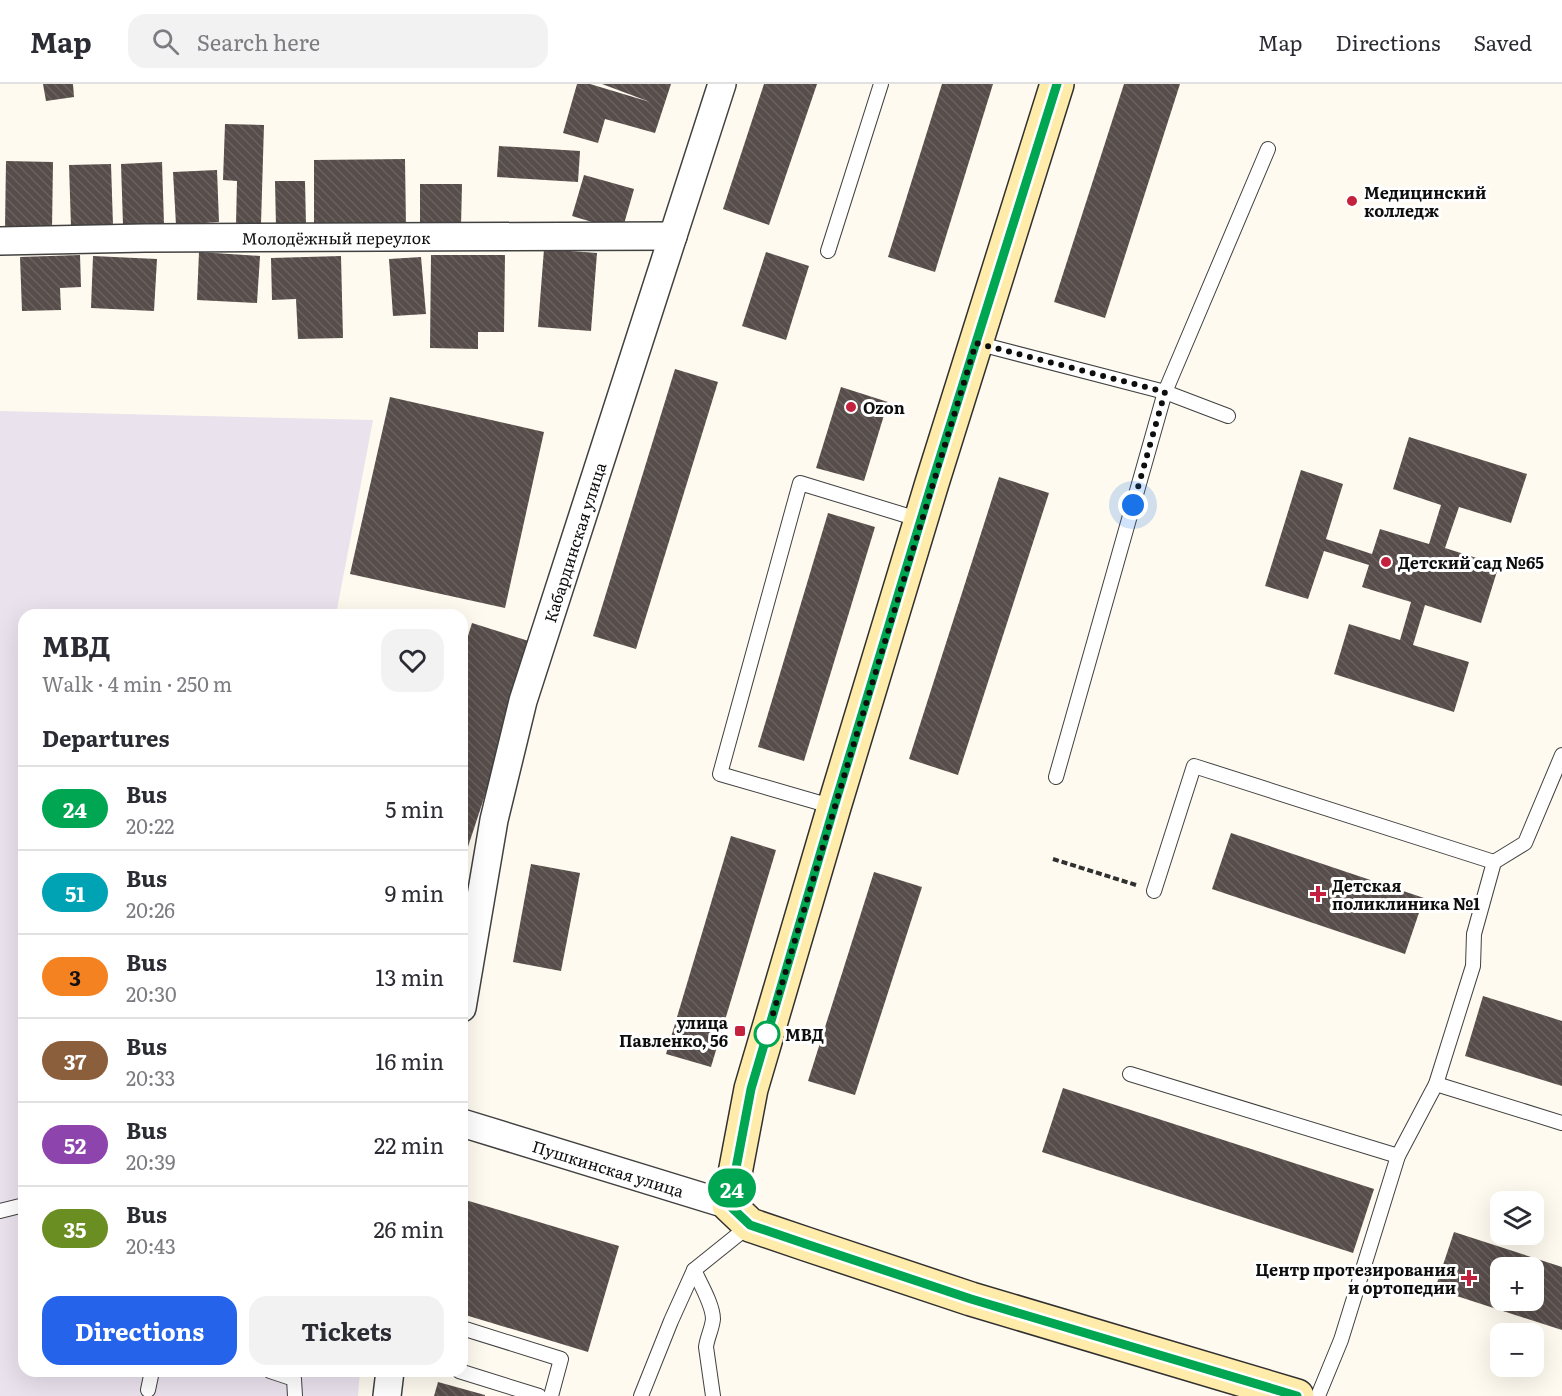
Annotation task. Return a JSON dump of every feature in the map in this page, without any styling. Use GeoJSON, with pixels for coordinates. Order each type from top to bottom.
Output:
{"type":"FeatureCollection","features":[{"type":"Feature","properties":{"kind":"main road"},"geometry":{"type":"LineString","coordinates":[[739,1215],[751,1089],[921,520],[1057,84]]}},
{"type":"Feature","properties":{"kind":"main road","name":"Пушкинская улица"},"geometry":{"type":"LineString","coordinates":[[739,1215],[971,1299],[1297,1396]]}},
{"type":"Feature","properties":{"kind":"street","name":"Кабардинская улица"},"geometry":{"type":"LineString","coordinates":[[468,973],[494,820],[523,701],[722,84]]}},
{"type":"Feature","properties":{"kind":"street","name":"Молодёжный переулок"},"geometry":{"type":"LineString","coordinates":[[0,241],[156,238],[673,236]]}},
{"type":"Feature","properties":{"kind":"street","name":"Пушкинская улица"},"geometry":{"type":"LineString","coordinates":[[468,1125],[739,1215]]}},
{"type":"Feature","properties":{"kind":"street"},"geometry":{"type":"LineString","coordinates":[[387,1396],[389,1377]]}},
{"type":"Feature","properties":{"kind":"lane"},"geometry":{"type":"LineString","coordinates":[[828,251],[881,84]]}},
{"type":"Feature","properties":{"kind":"lane"},"geometry":{"type":"LineString","coordinates":[[1056,777],[1165,392],[1268,149]]}},
{"type":"Feature","properties":{"kind":"lane"},"geometry":{"type":"LineString","coordinates":[[976,343],[1165,392],[1228,416]]}},
{"type":"Feature","properties":{"kind":"lane"},"geometry":{"type":"LineString","coordinates":[[834,807],[720,774],[800,483],[921,520]]}},
{"type":"Feature","properties":{"kind":"lane"},"geometry":{"type":"LineString","coordinates":[[1318,1396],[1341,1340],[1398,1156],[1436,1084],[1473,966],[1474,934],[1494,862],[1525,843],[1562,755]]}},
{"type":"Feature","properties":{"kind":"lane"},"geometry":{"type":"LineString","coordinates":[[1154,891],[1194,766],[1494,862]]}},
{"type":"Feature","properties":{"kind":"lane"},"geometry":{"type":"LineString","coordinates":[[1130,1074],[1398,1156]]}},
{"type":"Feature","properties":{"kind":"lane"},"geometry":{"type":"LineString","coordinates":[[1436,1084],[1562,1123]]}},
{"type":"Feature","properties":{"kind":"lane"},"geometry":{"type":"LineString","coordinates":[[0,1211],[18,1206]]}},
{"type":"Feature","properties":{"kind":"lane"},"geometry":{"type":"LineString","coordinates":[[641,1396],[694,1270],[739,1215]]}},
{"type":"Feature","properties":{"kind":"lane"},"geometry":{"type":"LineString","coordinates":[[694,1270],[710,1306],[713,1320],[706,1347],[713,1396]]}},
{"type":"Feature","properties":{"kind":"lane"},"geometry":{"type":"LineString","coordinates":[[468,1330],[561,1359],[551,1396]]}},
{"type":"Feature","properties":{"kind":"lane"},"geometry":{"type":"LineString","coordinates":[[468,1374],[539,1396]]}},
{"type":"Feature","properties":{"kind":"lane"},"geometry":{"type":"LineString","coordinates":[[148,1390],[151,1377]]}},
{"type":"Feature","properties":{"kind":"lane"},"geometry":{"type":"LineString","coordinates":[[291,1377],[294,1378],[295,1396]]}},
{"type":"Feature","properties":{"kind":"path"},"geometry":{"type":"LineString","coordinates":[[1053,858],[1154,891]]}},
{"type":"Feature","properties":{"kind":"shaded area"},"geometry":{"type":"Polygon","coordinates":[[[0,411],[373,420],[337,609],[18,609],[18,1377],[360,1377],[358,1396],[0,1396],[0,411]]]}},
{"type":"Feature","properties":{"kind":"building"},"geometry":{"type":"Polygon","coordinates":[[[43,84],[73,84],[74,97],[46,101],[43,84]]]}},
{"type":"Feature","properties":{"kind":"building"},"geometry":{"type":"Polygon","coordinates":[[[577,84],[590,84],[650,102],[602,84],[671,84],[655,133],[605,119],[598,143],[563,133],[577,84]]]}},
{"type":"Feature","properties":{"kind":"building"},"geometry":{"type":"Polygon","coordinates":[[[764,84],[817,84],[769,225],[723,209],[764,84]]]}},
{"type":"Feature","properties":{"kind":"building"},"geometry":{"type":"Polygon","coordinates":[[[942,84],[993,84],[935,272],[888,257],[942,84]]]}},
{"type":"Feature","properties":{"kind":"building"},"geometry":{"type":"Polygon","coordinates":[[[1124,84],[1180,84],[1105,318],[1054,302],[1124,84]]]}},
{"type":"Feature","properties":{"kind":"building"},"geometry":{"type":"Polygon","coordinates":[[[225,124],[264,125],[261,224],[236,224],[237,181],[223,180],[225,124]]]}},
{"type":"Feature","properties":{"kind":"building"},"geometry":{"type":"Polygon","coordinates":[[[499,146],[580,151],[578,182],[497,177],[499,146]]]}},
{"type":"Feature","properties":{"kind":"building"},"geometry":{"type":"Polygon","coordinates":[[[405,159],[406,228],[314,229],[314,160],[405,159]]]}},
{"type":"Feature","properties":{"kind":"building"},"geometry":{"type":"Polygon","coordinates":[[[6,161],[53,162],[52,229],[5,227],[6,161]]]}},
{"type":"Feature","properties":{"kind":"building"},"geometry":{"type":"Polygon","coordinates":[[[162,162],[164,224],[123,225],[121,164],[162,162]]]}},
{"type":"Feature","properties":{"kind":"building"},"geometry":{"type":"Polygon","coordinates":[[[111,164],[113,225],[71,227],[69,165],[111,164]]]}},
{"type":"Feature","properties":{"kind":"building"},"geometry":{"type":"Polygon","coordinates":[[[217,170],[219,222],[176,225],[173,172],[217,170]]]}},
{"type":"Feature","properties":{"kind":"building"},"geometry":{"type":"Polygon","coordinates":[[[584,175],[634,189],[622,231],[572,216],[584,175]]]}},
{"type":"Feature","properties":{"kind":"building"},"geometry":{"type":"Polygon","coordinates":[[[275,181],[305,181],[306,226],[276,227],[275,181]]]}},
{"type":"Feature","properties":{"kind":"building"},"geometry":{"type":"Polygon","coordinates":[[[420,184],[462,184],[461,226],[420,225],[420,184]]]}},
{"type":"Feature","properties":{"kind":"building"},"geometry":{"type":"Polygon","coordinates":[[[544,249],[597,253],[591,331],[538,327],[544,249]]]}},
{"type":"Feature","properties":{"kind":"building"},"geometry":{"type":"Polygon","coordinates":[[[199,252],[260,256],[257,303],[197,300],[199,252]]]}},
{"type":"Feature","properties":{"kind":"building"},"geometry":{"type":"Polygon","coordinates":[[[766,252],[809,266],[786,340],[742,326],[766,252]]]}},
{"type":"Feature","properties":{"kind":"building"},"geometry":{"type":"Polygon","coordinates":[[[80,255],[81,287],[60,288],[61,310],[22,311],[20,257],[80,255]]]}},
{"type":"Feature","properties":{"kind":"building"},"geometry":{"type":"Polygon","coordinates":[[[431,255],[505,255],[504,332],[478,332],[478,349],[430,348],[431,255]]]}},
{"type":"Feature","properties":{"kind":"building"},"geometry":{"type":"Polygon","coordinates":[[[93,256],[157,259],[154,311],[91,308],[93,256]]]}},
{"type":"Feature","properties":{"kind":"building"},"geometry":{"type":"Polygon","coordinates":[[[341,256],[343,338],[298,339],[296,299],[272,300],[271,258],[341,256]]]}},
{"type":"Feature","properties":{"kind":"building"},"geometry":{"type":"Polygon","coordinates":[[[421,257],[426,314],[393,316],[389,259],[421,257]]]}},
{"type":"Feature","properties":{"kind":"building"},"geometry":{"type":"Polygon","coordinates":[[[675,369],[718,382],[636,649],[593,636],[675,369]]]}},
{"type":"Feature","properties":{"kind":"building"},"geometry":{"type":"Polygon","coordinates":[[[841,387],[888,402],[864,481],[816,468],[841,387]]]}},
{"type":"Feature","properties":{"kind":"building"},"geometry":{"type":"Polygon","coordinates":[[[390,397],[544,432],[505,608],[350,574],[390,397]]]}},
{"type":"Feature","properties":{"kind":"building"},"geometry":{"type":"Polygon","coordinates":[[[1409,437],[1527,474],[1511,523],[1459,507],[1445,548],[1499,565],[1481,623],[1425,605],[1413,645],[1469,662],[1454,712],[1334,674],[1349,624],[1400,640],[1411,602],[1362,587],[1369,565],[1324,551],[1308,599],[1265,586],[1301,470],[1343,484],[1326,539],[1372,554],[1380,529],[1429,544],[1441,505],[1393,489],[1409,437]]]}},
{"type":"Feature","properties":{"kind":"building"},"geometry":{"type":"Polygon","coordinates":[[[999,477],[1049,493],[958,775],[909,759],[999,477]]]}},
{"type":"Feature","properties":{"kind":"building"},"geometry":{"type":"Polygon","coordinates":[[[828,513],[875,527],[804,761],[758,747],[828,513]]]}},
{"type":"Feature","properties":{"kind":"building"},"geometry":{"type":"Polygon","coordinates":[[[472,623],[535,643],[468,847],[468,636],[472,623]]]}},
{"type":"Feature","properties":{"kind":"building","name":"Детская поликлиника №1"},"geometry":{"type":"Polygon","coordinates":[[[1231,833],[1424,898],[1405,954],[1212,889],[1231,833]]]}},
{"type":"Feature","properties":{"kind":"building"},"geometry":{"type":"Polygon","coordinates":[[[731,836],[776,850],[711,1067],[666,1054],[731,836]]]}},
{"type":"Feature","properties":{"kind":"building"},"geometry":{"type":"Polygon","coordinates":[[[531,864],[580,873],[561,971],[513,962],[531,864]]]}},
{"type":"Feature","properties":{"kind":"building"},"geometry":{"type":"Polygon","coordinates":[[[874,872],[922,887],[855,1095],[808,1081],[874,872]]]}},
{"type":"Feature","properties":{"kind":"building"},"geometry":{"type":"Polygon","coordinates":[[[1483,996],[1562,1021],[1562,1086],[1465,1056],[1483,996]]]}},
{"type":"Feature","properties":{"kind":"building"},"geometry":{"type":"Polygon","coordinates":[[[1063,1088],[1374,1189],[1353,1253],[1042,1152],[1063,1088]]]}},
{"type":"Feature","properties":{"kind":"building"},"geometry":{"type":"Polygon","coordinates":[[[468,1201],[619,1246],[588,1352],[468,1316],[468,1201]]]}},
{"type":"Feature","properties":{"kind":"building","name":"Центр протезирования и ортопедии"},"geometry":{"type":"Polygon","coordinates":[[[1454,1232],[1531,1257],[1490,1257],[1490,1307],[1435,1289],[1454,1232]]]}},
{"type":"Feature","properties":{"kind":"building","name":"Центр протезирования и ортопедии"},"geometry":{"type":"Polygon","coordinates":[[[1544,1261],[1562,1267],[1562,1330],[1503,1311],[1544,1311],[1544,1261]]]}},
{"type":"Feature","properties":{"kind":"building"},"geometry":{"type":"Polygon","coordinates":[[[438,1382],[485,1395],[485,1396],[434,1396],[438,1382]]]}},
{"type":"Feature","properties":{"kind":"bus line","name":"24"},"geometry":{"type":"LineString","coordinates":[[1057,84],[932,483],[751,1089],[729,1205],[750,1225],[806,1244],[971,1299],[1297,1396]]}},
{"type":"Feature","properties":{"kind":"place","name":"Медицинский колледж"},"geometry":{"type":"Point","coordinates":[1352,201]}},
{"type":"Feature","properties":{"kind":"place","name":"Ozon"},"geometry":{"type":"Point","coordinates":[851,407]}},
{"type":"Feature","properties":{"kind":"place","name":"Детский сад №65"},"geometry":{"type":"Point","coordinates":[1386,562]}},
{"type":"Feature","properties":{"kind":"place","name":"Детская поликлиника №1"},"geometry":{"type":"Point","coordinates":[1318,894]}},
{"type":"Feature","properties":{"kind":"place","name":"улица Павленко, 56"},"geometry":{"type":"Point","coordinates":[740,1031]}},
{"type":"Feature","properties":{"kind":"place","name":"МВД"},"geometry":{"type":"Point","coordinates":[767,1034]}},
{"type":"Feature","properties":{"kind":"place","name":"Центр протезирования и ортопедии"},"geometry":{"type":"Point","coordinates":[1469,1278]}},
{"type":"Feature","properties":{"kind":"route"},"geometry":{"type":"LineString","coordinates":[[767,1034],[976,343],[1165,392],[1133,505]]}}]}
